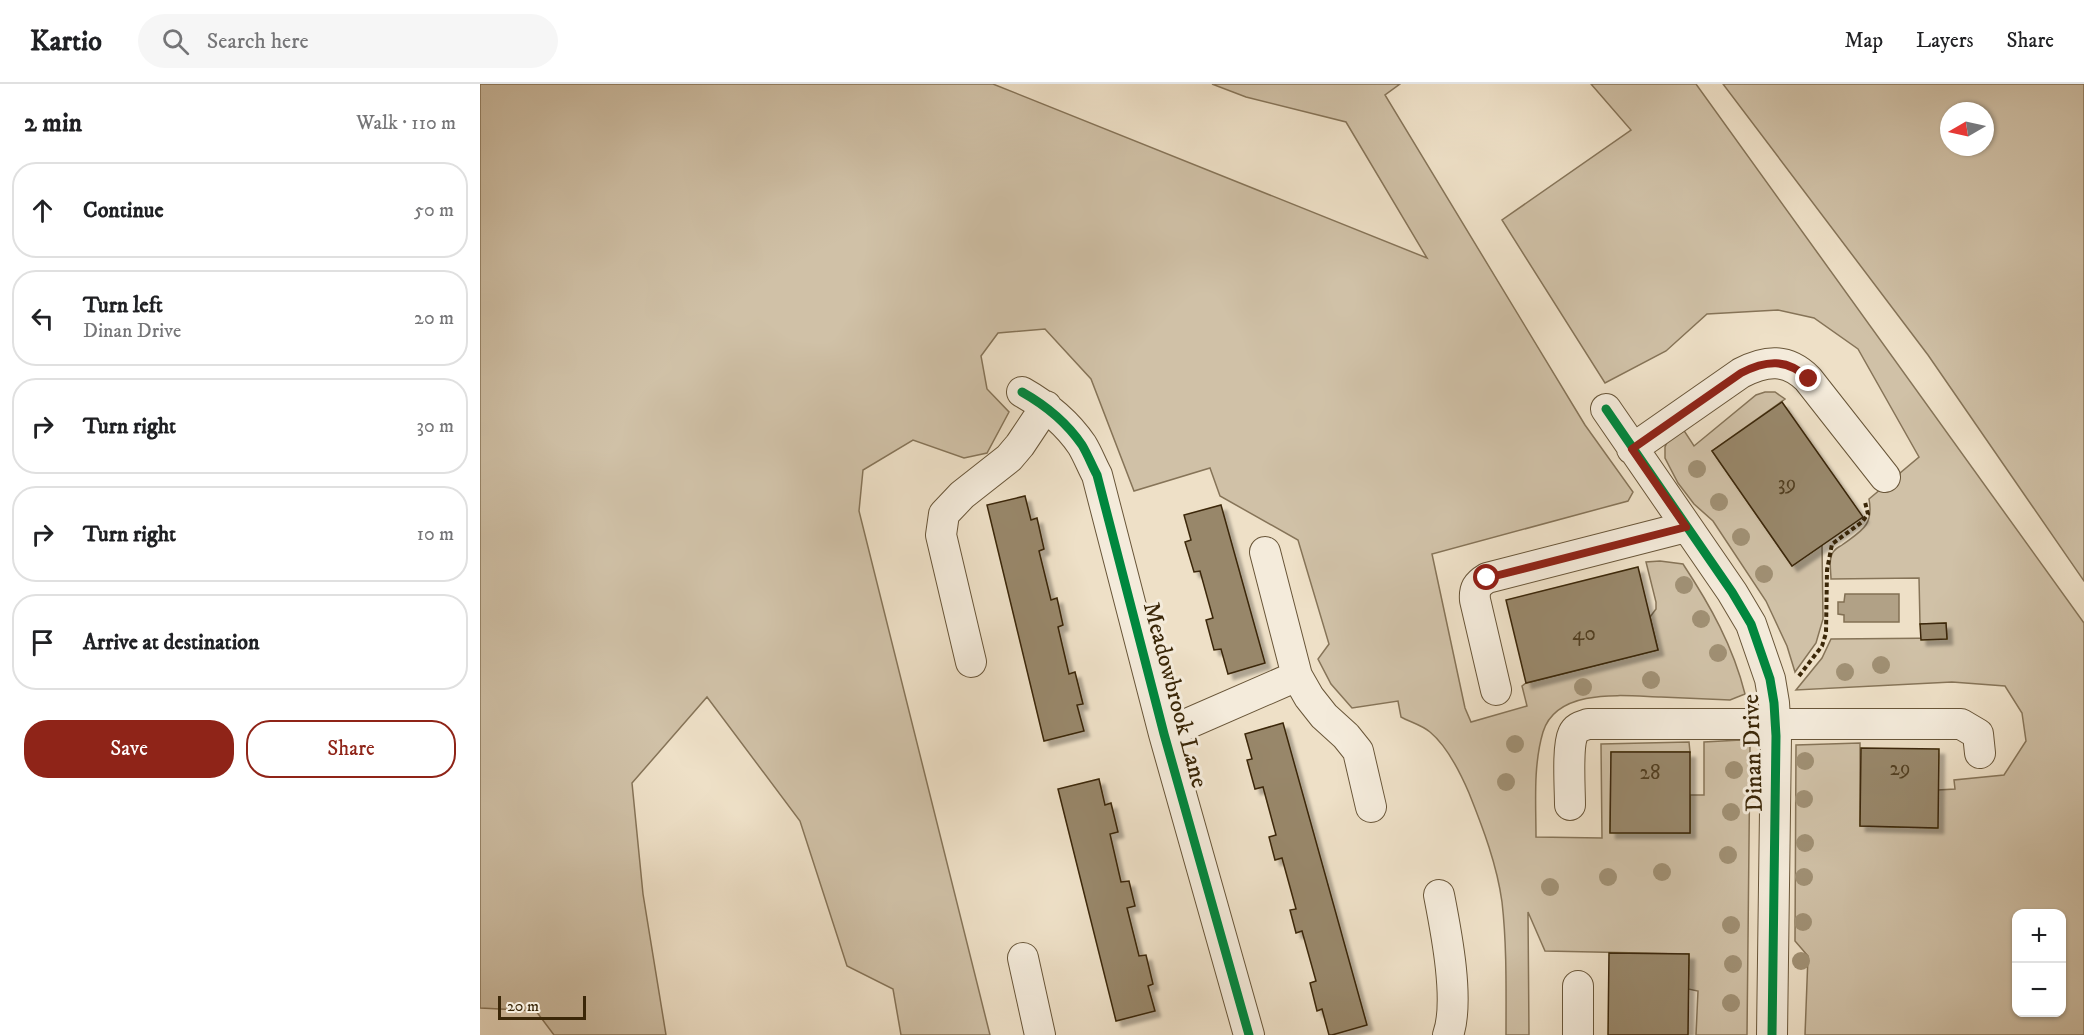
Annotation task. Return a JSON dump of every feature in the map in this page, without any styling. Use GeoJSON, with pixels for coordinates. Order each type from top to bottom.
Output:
{"type":"FeatureCollection","features":[{"type":"Feature","properties":{"kind":"street"},"geometry":{"type":"LineString","coordinates":[[1632,449],[1741,373],[1755,366],[1771,363],[1788,365],[1799,370],[1809,379],[1885,477]]}},
{"type":"Feature","properties":{"kind":"street","name":"Meadowbrook Lane"},"geometry":{"type":"LineString","coordinates":[[971,662],[941,535],[944,514],[962,495],[1009,458],[1020,445],[1034,399],[1082,445],[1097,476],[1164,734],[1249,1035]]}},
{"type":"Feature","properties":{"kind":"street","name":"Dinan Drive"},"geometry":{"type":"LineString","coordinates":[[1606,409],[1732,592],[1751,624],[1770,679],[1775,713],[1772,1035]]}},
{"type":"Feature","properties":{"kind":"street"},"geometry":{"type":"LineString","coordinates":[[1496,690],[1475,600],[1474,591],[1481,582],[1487,578],[1686,527]]}},
{"type":"Feature","properties":{"kind":"street"},"geometry":{"type":"LineString","coordinates":[[1265,552],[1297,676],[1309,697],[1324,716],[1346,736],[1358,751],[1371,807]]}},
{"type":"Feature","properties":{"kind":"street"},"geometry":{"type":"LineString","coordinates":[[1164,734],[1297,676]]}},
{"type":"Feature","properties":{"kind":"street"},"geometry":{"type":"LineString","coordinates":[[1570,805],[1570,746],[1573,734],[1579,727],[1588,724],[1775,713],[1961,724],[1978,734],[1980,753]]}},
{"type":"Feature","properties":{"kind":"street"},"geometry":{"type":"LineString","coordinates":[[1439,895],[1448,943],[1452,982],[1452,1024],[1448,1035]]}},
{"type":"Feature","properties":{"kind":"street"},"geometry":{"type":"LineString","coordinates":[[1023,958],[1040,1035]]}},
{"type":"Feature","properties":{"kind":"street"},"geometry":{"type":"LineString","coordinates":[[1578,986],[1578,1035]]}},
{"type":"Feature","properties":{"kind":"path"},"geometry":{"type":"LineString","coordinates":[[1775,713],[1822,646],[1826,633],[1827,570],[1832,544],[1862,522],[1868,514],[1865,502]]}},
{"type":"Feature","properties":{"kind":"shaded area"},"geometry":{"type":"Polygon","coordinates":[[[480,84],[993,84],[1427,258],[1346,122],[1246,97],[1212,84],[1400,84],[1385,95],[1585,425],[1633,492],[1628,501],[1432,554],[1465,708],[1471,722],[1527,706],[1522,686],[1526,683],[1658,650],[1650,617],[1656,609],[1656,602],[1646,562],[1683,564],[1720,626],[1745,694],[1730,700],[1594,697],[1562,707],[1551,718],[1543,732],[1540,745],[1536,784],[1536,837],[1602,838],[1601,744],[1689,742],[1690,752],[1611,752],[1610,832],[1690,833],[1690,795],[1704,795],[1704,742],[1741,740],[1750,746],[1747,1035],[1696,1035],[1698,991],[1688,989],[1689,954],[1545,951],[1528,912],[1529,1035],[1506,1035],[1504,919],[1500,888],[1493,860],[1469,793],[1448,752],[1427,730],[1401,717],[1398,701],[1352,708],[1331,684],[1318,659],[1329,644],[1298,540],[1220,496],[1210,468],[1134,491],[1091,379],[1045,329],[998,333],[981,356],[987,389],[1009,412],[987,453],[964,458],[913,440],[863,470],[859,511],[990,1035],[901,1035],[893,989],[847,966],[800,821],[707,697],[632,783],[643,894],[666,1035],[554,1035],[536,1011],[480,1008],[480,84]]]}},
{"type":"Feature","properties":{"kind":"shaded area"},"geometry":{"type":"Polygon","coordinates":[[[1591,84],[1696,84],[2084,623],[2084,1035],[1805,1035],[1808,956],[1795,941],[1796,745],[1860,743],[1860,826],[1937,828],[1938,790],[1955,789],[1954,780],[2004,775],[2026,741],[2022,713],[2005,686],[1952,682],[1796,690],[1822,658],[1831,639],[1947,638],[1946,623],[1920,624],[1919,578],[1831,579],[1832,554],[1855,536],[1868,522],[1869,499],[1919,457],[1858,349],[1814,318],[1778,310],[1707,314],[1666,351],[1605,383],[1502,220],[1631,130],[1591,84]]]}},
{"type":"Feature","properties":{"kind":"shaded area"},"geometry":{"type":"Polygon","coordinates":[[[1723,84],[2084,84],[2084,581],[1928,355],[1723,84]]]}},
{"type":"Feature","properties":{"kind":"shaded area"},"geometry":{"type":"Polygon","coordinates":[[[1775,392],[1785,399],[1712,451],[1792,566],[1822,545],[1823,619],[1816,643],[1795,672],[1787,646],[1766,601],[1713,521],[1694,504],[1678,483],[1665,458],[1665,447],[1668,440],[1683,429],[1694,446],[1756,395],[1775,392]]]}},
{"type":"Feature","properties":{"kind":"shaded area"},"geometry":{"type":"Polygon","coordinates":[[[1845,594],[1899,594],[1899,622],[1844,622],[1844,615],[1838,614],[1838,602],[1844,602],[1845,594]]]}},
{"type":"Feature","properties":{"kind":"building"},"geometry":{"type":"Polygon","coordinates":[[[1782,402],[1863,517],[1792,566],[1712,451],[1782,402]]]}},
{"type":"Feature","properties":{"kind":"building"},"geometry":{"type":"Polygon","coordinates":[[[1025,496],[1031,520],[1037,518],[1044,549],[1039,551],[1051,600],[1057,598],[1063,625],[1058,627],[1069,674],[1075,672],[1083,704],[1077,705],[1084,731],[1044,741],[987,505],[1025,496]]]}},
{"type":"Feature","properties":{"kind":"building"},"geometry":{"type":"Polygon","coordinates":[[[1221,505],[1265,663],[1228,674],[1221,649],[1214,650],[1206,620],[1213,618],[1200,571],[1194,572],[1185,542],[1191,540],[1184,515],[1221,505]]]}},
{"type":"Feature","properties":{"kind":"building"},"geometry":{"type":"Polygon","coordinates":[[[1638,567],[1658,650],[1526,683],[1506,600],[1638,567]]]}},
{"type":"Feature","properties":{"kind":"building"},"geometry":{"type":"Polygon","coordinates":[[[1946,623],[1947,639],[1921,640],[1920,624],[1946,623]]]}},
{"type":"Feature","properties":{"kind":"building"},"geometry":{"type":"Polygon","coordinates":[[[1283,723],[1367,1025],[1332,1035],[1329,1035],[1322,1009],[1317,1011],[1310,983],[1316,981],[1302,931],[1296,933],[1290,910],[1296,909],[1282,858],[1275,860],[1269,837],[1276,835],[1263,787],[1255,789],[1247,760],[1252,759],[1245,734],[1283,723]]]}},
{"type":"Feature","properties":{"kind":"building"},"geometry":{"type":"Polygon","coordinates":[[[1861,748],[1939,749],[1938,828],[1860,826],[1861,748]]]}},
{"type":"Feature","properties":{"kind":"building"},"geometry":{"type":"Polygon","coordinates":[[[1611,752],[1690,752],[1690,833],[1610,833],[1611,752]]]}},
{"type":"Feature","properties":{"kind":"building"},"geometry":{"type":"Polygon","coordinates":[[[1099,779],[1105,805],[1111,803],[1118,832],[1110,834],[1121,882],[1129,881],[1135,906],[1127,908],[1139,956],[1146,955],[1153,984],[1148,986],[1155,1011],[1116,1021],[1058,789],[1099,779]]]}},
{"type":"Feature","properties":{"kind":"building"},"geometry":{"type":"Polygon","coordinates":[[[1609,953],[1689,954],[1688,1035],[1608,1035],[1609,953]]]}},
{"type":"Feature","properties":{"kind":"cycle path"},"geometry":{"type":"LineString","coordinates":[[1022,392],[1070,429],[1082,445],[1097,475],[1164,734],[1249,1035]]}},
{"type":"Feature","properties":{"kind":"cycle path"},"geometry":{"type":"LineString","coordinates":[[1606,409],[1732,592],[1751,624],[1770,679],[1776,736],[1772,1035]]}},
{"type":"Feature","properties":{"kind":"route"},"geometry":{"type":"LineString","coordinates":[[1487,578],[1686,527],[1632,449],[1741,373],[1755,366],[1771,363],[1788,365],[1799,370],[1809,379]]}}]}
